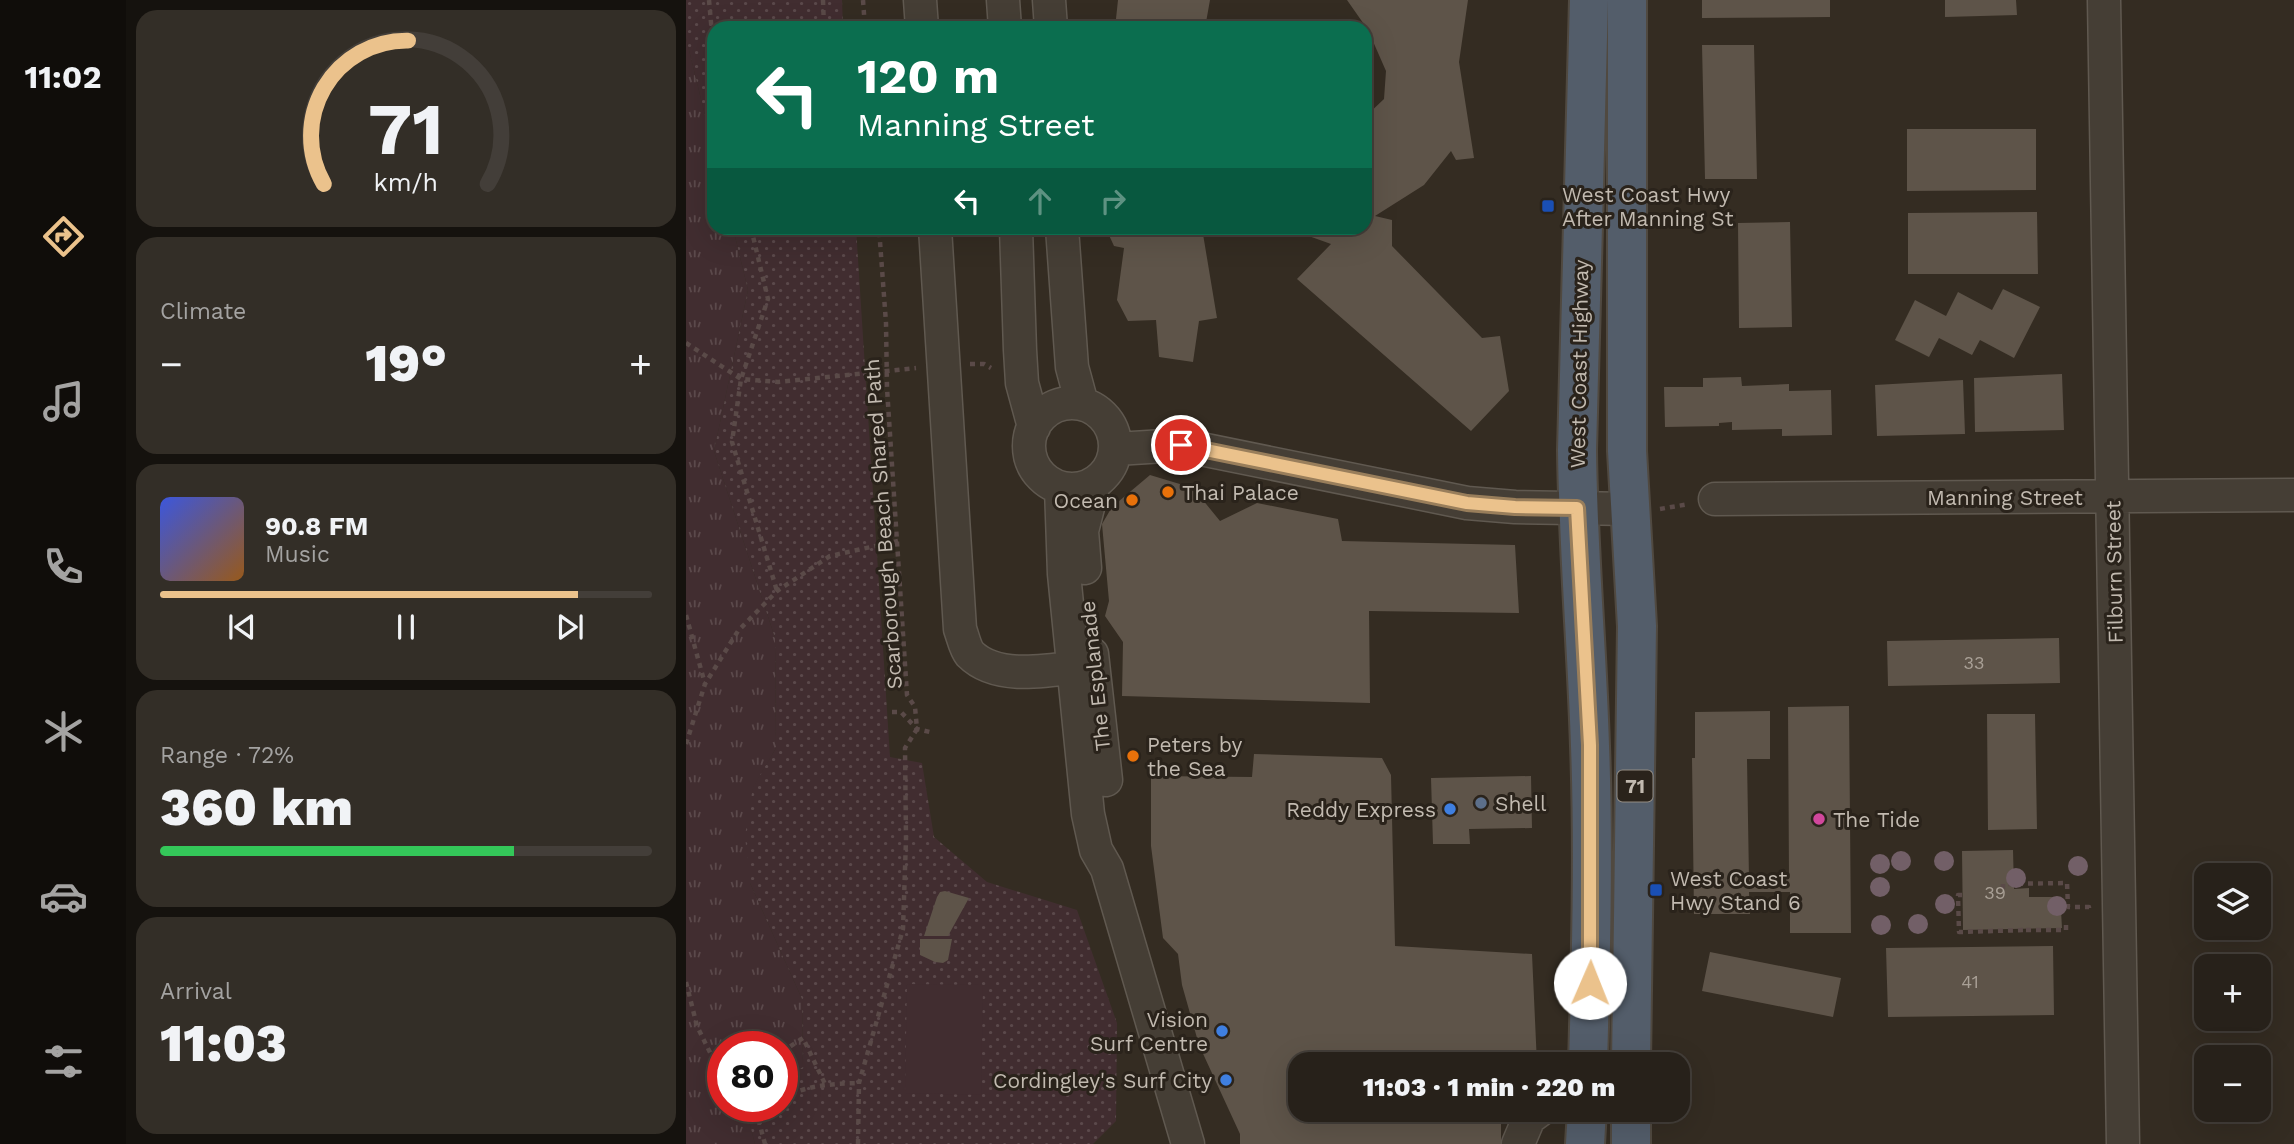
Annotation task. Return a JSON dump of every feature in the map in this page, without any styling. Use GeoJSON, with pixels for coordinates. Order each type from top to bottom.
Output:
{"type":"FeatureCollection","features":[{"type":"Feature","properties":{"kind":"highway","name":"West Coast Highway"},"geometry":{"type":"LineString","coordinates":[[1588,1052],[1590,745],[1577,508],[1577,450],[1589,0]]}},
{"type":"Feature","properties":{"kind":"highway","name":"71"},"geometry":{"type":"LineString","coordinates":[[1627,0],[1627,451],[1637,626],[1631,1052]]}},
{"type":"Feature","properties":{"kind":"highway"},"geometry":{"type":"LineString","coordinates":[[1585,1144],[1586,1122]]}},
{"type":"Feature","properties":{"kind":"highway"},"geometry":{"type":"LineString","coordinates":[[1631,1122],[1631,1144]]}},
{"type":"Feature","properties":{"kind":"street"},"geometry":{"type":"LineString","coordinates":[[920,0],[922,21]]}},
{"type":"Feature","properties":{"kind":"street"},"geometry":{"type":"LineString","coordinates":[[1003,0],[1004,21]]}},
{"type":"Feature","properties":{"kind":"street"},"geometry":{"type":"LineString","coordinates":[[1049,0],[1050,21]]}},
{"type":"Feature","properties":{"kind":"street","name":"Filburn Street"},"geometry":{"type":"LineString","coordinates":[[2104,0],[2123,1144]]}},
{"type":"Feature","properties":{"kind":"street"},"geometry":{"type":"LineString","coordinates":[[935,235],[960,629],[968,652],[986,666],[1015,672],[1082,666]]}},
{"type":"Feature","properties":{"kind":"street"},"geometry":{"type":"LineString","coordinates":[[1016,235],[1023,383],[1034,427]]}},
{"type":"Feature","properties":{"kind":"street"},"geometry":{"type":"LineString","coordinates":[[1063,235],[1072,367],[1082,404]]}},
{"type":"Feature","properties":{"kind":"street"},"geometry":{"type":"LineString","coordinates":[[1068,403],[1093,408],[1111,425],[1116,449],[1113,463],[1105,475],[1094,484],[1083,488],[1060,488],[1039,474],[1033,464],[1029,452],[1034,427],[1042,415],[1054,407],[1068,403]]}},
{"type":"Feature","properties":{"kind":"street"},"geometry":{"type":"LineString","coordinates":[[1116,449],[1181,445],[1467,503],[1515,507],[1631,509]]}},
{"type":"Feature","properties":{"kind":"street","name":"The Esplanade"},"geometry":{"type":"LineString","coordinates":[[1094,484],[1082,531],[1082,666],[1088,814],[1096,850],[1107,869],[1188,1144]]}},
{"type":"Feature","properties":{"kind":"street","name":"The Esplanade"},"geometry":{"type":"LineString","coordinates":[[1060,488],[1063,574],[1082,666]]}},
{"type":"Feature","properties":{"kind":"street","name":"Manning Street"},"geometry":{"type":"LineString","coordinates":[[1715,499],[2294,495]]}},
{"type":"Feature","properties":{"kind":"street"},"geometry":{"type":"LineString","coordinates":[[1518,1144],[1527,1122]]}},
{"type":"Feature","properties":{"kind":"path"},"geometry":{"type":"LineString","coordinates":[[709,0],[711,21]]}},
{"type":"Feature","properties":{"kind":"path"},"geometry":{"type":"LineString","coordinates":[[823,0],[824,21]]}},
{"type":"Feature","properties":{"kind":"path"},"geometry":{"type":"LineString","coordinates":[[863,0],[864,21]]}},
{"type":"Feature","properties":{"kind":"path"},"geometry":{"type":"LineString","coordinates":[[753,235],[768,299],[741,379],[732,442],[776,591]]}},
{"type":"Feature","properties":{"kind":"path","name":"Scarborough Beach Shared Path"},"geometry":{"type":"LineString","coordinates":[[880,235],[908,695],[915,707],[917,729]]}},
{"type":"Feature","properties":{"kind":"path"},"geometry":{"type":"LineString","coordinates":[[686,344],[741,379],[778,382],[879,371]]}},
{"type":"Feature","properties":{"kind":"path"},"geometry":{"type":"LineString","coordinates":[[1631,509],[1665,509],[1715,499]]}},
{"type":"Feature","properties":{"kind":"path"},"geometry":{"type":"LineString","coordinates":[[686,744],[705,684],[738,631],[776,591],[830,556],[898,541]]}},
{"type":"Feature","properties":{"kind":"path"},"geometry":{"type":"LineString","coordinates":[[686,615],[705,684]]}},
{"type":"Feature","properties":{"kind":"path"},"geometry":{"type":"LineString","coordinates":[[892,712],[901,712],[917,729],[930,732]]}},
{"type":"Feature","properties":{"kind":"path"},"geometry":{"type":"LineString","coordinates":[[858,1144],[859,1083],[903,929],[905,748],[917,729]]}},
{"type":"Feature","properties":{"kind":"path"},"geometry":{"type":"LineString","coordinates":[[2003,889],[2003,884],[2067,883],[2068,907],[2087,907]]}},
{"type":"Feature","properties":{"kind":"path"},"geometry":{"type":"LineString","coordinates":[[1962,895],[1958,895],[1959,932],[2066,930],[2066,922]]}},
{"type":"Feature","properties":{"kind":"path"},"geometry":{"type":"LineString","coordinates":[[686,982],[697,1026],[707,1046]]}},
{"type":"Feature","properties":{"kind":"path"},"geometry":{"type":"LineString","coordinates":[[798,1041],[803,1038],[825,1084]]}},
{"type":"Feature","properties":{"kind":"path"},"geometry":{"type":"LineString","coordinates":[[798,1090],[825,1084],[859,1083]]}},
{"type":"Feature","properties":{"kind":"path"},"geometry":{"type":"LineString","coordinates":[[759,1122],[765,1144]]}},
{"type":"Feature","properties":{"kind":"green space"},"geometry":{"type":"Polygon","coordinates":[[[686,0],[842,0],[843,21],[707,21],[707,124],[686,38],[686,0]]]}},
{"type":"Feature","properties":{"kind":"green space"},"geometry":{"type":"Polygon","coordinates":[[[686,38],[707,124],[707,235],[735,235],[748,290],[714,451],[775,638],[776,748],[753,788],[750,883],[802,999],[803,1067],[798,1070],[798,1031],[707,1031],[707,1122],[749,1122],[755,1144],[686,1144],[686,38]]]}},
{"type":"Feature","properties":{"kind":"green space"},"geometry":{"type":"Polygon","coordinates":[[[735,235],[856,235],[890,757],[922,763],[934,837],[987,882],[1077,910],[1117,1023],[1116,1121],[1093,1144],[755,1144],[749,1122],[798,1122],[798,1070],[803,1067],[802,999],[750,883],[745,836],[753,787],[776,748],[775,638],[714,451],[748,290],[735,235]]]}},
{"type":"Feature","properties":{"kind":"green space"},"geometry":{"type":"Polygon","coordinates":[[[907,984],[983,985],[981,1095],[905,1093],[907,984]]]}},
{"type":"Feature","properties":{"kind":"building"},"geometry":{"type":"Polygon","coordinates":[[[1118,0],[1210,0],[1206,21],[1116,21],[1118,0]]]}},
{"type":"Feature","properties":{"kind":"building"},"geometry":{"type":"Polygon","coordinates":[[[1347,0],[1468,0],[1459,62],[1474,158],[1456,160],[1451,151],[1424,185],[1375,216],[1392,220],[1392,246],[1482,338],[1500,336],[1509,391],[1471,431],[1297,279],[1331,244],[1306,235],[1372,235],[1372,110],[1384,99],[1386,71],[1372,39],[1372,21],[1362,21],[1347,0]]]}},
{"type":"Feature","properties":{"kind":"building"},"geometry":{"type":"Polygon","coordinates":[[[1702,0],[1830,0],[1830,17],[1702,18],[1702,0]]]}},
{"type":"Feature","properties":{"kind":"building"},"geometry":{"type":"Polygon","coordinates":[[[1945,0],[2016,0],[2017,15],[1945,17],[1945,0]]]}},
{"type":"Feature","properties":{"kind":"building"},"geometry":{"type":"Polygon","coordinates":[[[1702,45],[1754,45],[1757,179],[1705,179],[1702,45]]]}},
{"type":"Feature","properties":{"kind":"building"},"geometry":{"type":"Polygon","coordinates":[[[1907,129],[2036,129],[2036,190],[1907,191],[1907,129]]]}},
{"type":"Feature","properties":{"kind":"building"},"geometry":{"type":"Polygon","coordinates":[[[2037,212],[2038,274],[1908,274],[1908,213],[2037,212]]]}},
{"type":"Feature","properties":{"kind":"building"},"geometry":{"type":"Polygon","coordinates":[[[1790,222],[1792,327],[1739,328],[1738,223],[1790,222]]]}},
{"type":"Feature","properties":{"kind":"building"},"geometry":{"type":"Polygon","coordinates":[[[1109,235],[1203,235],[1217,318],[1199,321],[1193,362],[1159,357],[1156,320],[1128,321],[1117,300],[1124,248],[1114,246],[1109,235]]]}},
{"type":"Feature","properties":{"kind":"building"},"geometry":{"type":"Polygon","coordinates":[[[2003,289],[2040,307],[2014,358],[1980,340],[1972,355],[1939,338],[1929,357],[1895,340],[1915,300],[1946,316],[1958,292],[1992,310],[2003,289]]]}},
{"type":"Feature","properties":{"kind":"building"},"geometry":{"type":"Polygon","coordinates":[[[2062,374],[2064,430],[1975,432],[1974,378],[2062,374]]]}},
{"type":"Feature","properties":{"kind":"building"},"geometry":{"type":"Polygon","coordinates":[[[1741,377],[1742,386],[1789,384],[1789,391],[1831,390],[1832,435],[1782,436],[1782,429],[1732,430],[1732,422],[1719,423],[1719,426],[1665,427],[1664,387],[1703,387],[1703,378],[1741,377]]]}},
{"type":"Feature","properties":{"kind":"building"},"geometry":{"type":"Polygon","coordinates":[[[1963,380],[1965,434],[1877,436],[1875,385],[1963,380]]]}},
{"type":"Feature","properties":{"kind":"building"},"geometry":{"type":"Polygon","coordinates":[[[1150,475],[1193,488],[1220,521],[1257,503],[1338,519],[1342,541],[1515,545],[1519,613],[1369,611],[1370,703],[1122,696],[1123,642],[1105,616],[1109,601],[1102,524],[1112,507],[1150,475]]]}},
{"type":"Feature","properties":{"kind":"building"},"geometry":{"type":"Polygon","coordinates":[[[2059,638],[2060,683],[1888,686],[1887,641],[2059,638]]]}},
{"type":"Feature","properties":{"kind":"building","name":"The Tide"},"geometry":{"type":"Polygon","coordinates":[[[1849,706],[1851,933],[1790,933],[1790,892],[1749,892],[1750,914],[1694,914],[1692,758],[1695,758],[1695,712],[1770,711],[1770,759],[1747,759],[1749,879],[1789,878],[1788,707],[1849,706]]]}},
{"type":"Feature","properties":{"kind":"building"},"geometry":{"type":"Polygon","coordinates":[[[1987,714],[2035,714],[2037,829],[1988,830],[1987,714]]]}},
{"type":"Feature","properties":{"kind":"building"},"geometry":{"type":"Polygon","coordinates":[[[1254,754],[1382,758],[1391,775],[1395,946],[1532,954],[1536,1052],[1288,1052],[1288,1122],[1501,1122],[1501,1144],[1240,1144],[1240,1134],[1199,1045],[1182,985],[1178,954],[1163,938],[1151,846],[1151,776],[1252,777],[1254,754]]]}},
{"type":"Feature","properties":{"kind":"building","name":"Shell"},"geometry":{"type":"Polygon","coordinates":[[[1531,776],[1532,828],[1469,829],[1470,844],[1433,844],[1431,778],[1531,776]]]}},
{"type":"Feature","properties":{"kind":"building"},"geometry":{"type":"Polygon","coordinates":[[[2013,850],[2014,889],[2029,888],[2029,897],[2054,897],[2054,911],[2061,911],[2062,928],[1963,930],[1962,851],[2013,850]]]}},
{"type":"Feature","properties":{"kind":"building"},"geometry":{"type":"Polygon","coordinates":[[[940,892],[969,898],[948,936],[924,936],[937,897],[940,892]]]}},
{"type":"Feature","properties":{"kind":"building"},"geometry":{"type":"Polygon","coordinates":[[[920,939],[952,939],[948,960],[943,963],[935,962],[920,955],[920,939]]]}},
{"type":"Feature","properties":{"kind":"building"},"geometry":{"type":"Polygon","coordinates":[[[2053,946],[2054,1015],[1888,1017],[1886,948],[2053,946]]]}},
{"type":"Feature","properties":{"kind":"building"},"geometry":{"type":"Polygon","coordinates":[[[1710,952],[1841,978],[1833,1017],[1702,991],[1710,952]]]}},
{"type":"Feature","properties":{"kind":"place","name":"West Coast Hwy After Manning St"},"geometry":{"type":"Point","coordinates":[1548,206]}},
{"type":"Feature","properties":{"kind":"place","name":"Thai Palace"},"geometry":{"type":"Point","coordinates":[1168,492]}},
{"type":"Feature","properties":{"kind":"place","name":"Ocean"},"geometry":{"type":"Point","coordinates":[1132,500]}},
{"type":"Feature","properties":{"kind":"place","name":"Peters by the Sea"},"geometry":{"type":"Point","coordinates":[1133,756]}},
{"type":"Feature","properties":{"kind":"place","name":"Shell"},"geometry":{"type":"Point","coordinates":[1481,803]}},
{"type":"Feature","properties":{"kind":"place","name":"Reddy Express"},"geometry":{"type":"Point","coordinates":[1450,809]}},
{"type":"Feature","properties":{"kind":"place","name":"The Tide"},"geometry":{"type":"Point","coordinates":[1819,819]}},
{"type":"Feature","properties":{"kind":"place","name":"West Coast Hwy Stand 6"},"geometry":{"type":"Point","coordinates":[1656,890]}},
{"type":"Feature","properties":{"kind":"place","name":"Vision Surf Centre"},"geometry":{"type":"Point","coordinates":[1222,1031]}},
{"type":"Feature","properties":{"kind":"place","name":"Cordingley's Surf City"},"geometry":{"type":"Point","coordinates":[1226,1080]}},
{"type":"Feature","properties":{"kind":"route"},"geometry":{"type":"LineString","coordinates":[[1181,445],[1467,503],[1577,508],[1590,745],[1590,983]]}}]}
